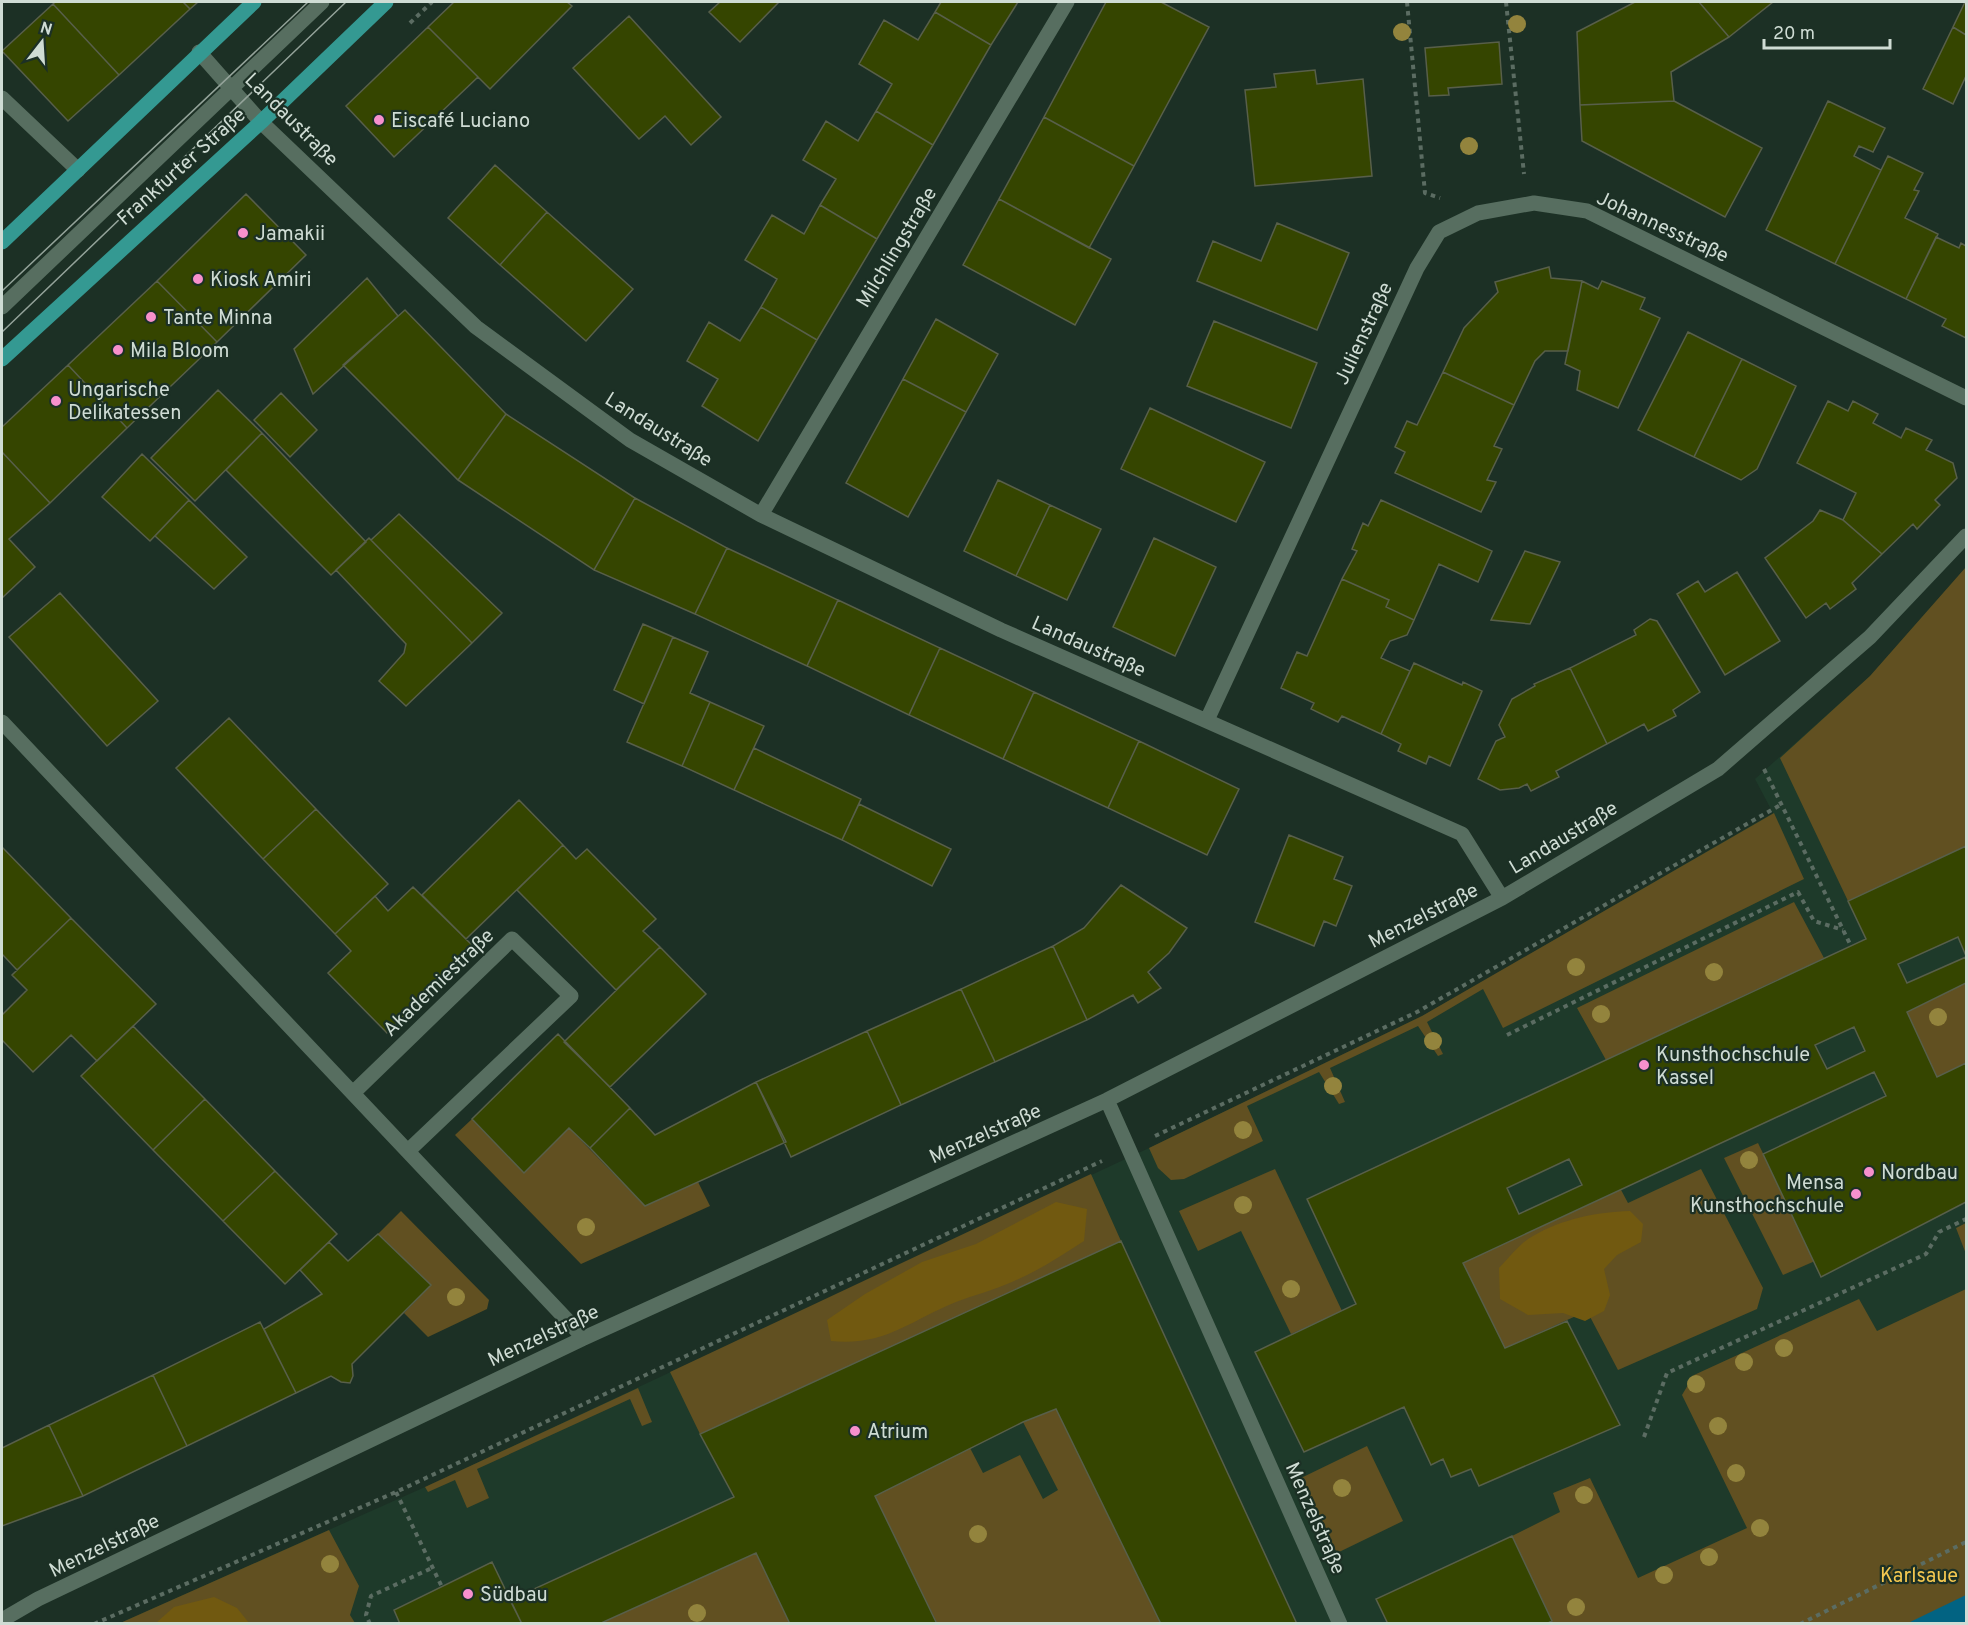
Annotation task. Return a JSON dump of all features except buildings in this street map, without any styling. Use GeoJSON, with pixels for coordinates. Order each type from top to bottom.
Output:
{"type":"FeatureCollection","features":[{"type":"Feature","properties":{"kind":"main road"},"geometry":{"type":"LineString","coordinates":[[2,242],[78,170],[125,121],[254,2]]}},
{"type":"Feature","properties":{"kind":"main road","name":"Frankfurter Straße"},"geometry":{"type":"LineString","coordinates":[[2,359],[261,122],[386,2]]}},
{"type":"Feature","properties":{"kind":"street"},"geometry":{"type":"LineString","coordinates":[[2,307],[322,2]]}},
{"type":"Feature","properties":{"kind":"street","name":"Milchlingstraße"},"geometry":{"type":"LineString","coordinates":[[761,515],[1067,2]]}},
{"type":"Feature","properties":{"kind":"street","name":"Landaustraße"},"geometry":{"type":"LineString","coordinates":[[199,52],[261,122],[476,327],[630,440],[761,515],[1001,630],[1462,834],[1502,898],[1718,769],[1870,637],[1966,536]]}},
{"type":"Feature","properties":{"kind":"street"},"geometry":{"type":"LineString","coordinates":[[2,98],[78,170]]}},
{"type":"Feature","properties":{"kind":"street","name":"Johannesstraße"},"geometry":{"type":"LineString","coordinates":[[1478,213],[1534,203],[1587,211],[1966,398]]}},
{"type":"Feature","properties":{"kind":"street","name":"Julienstraße"},"geometry":{"type":"LineString","coordinates":[[1206,720],[1417,268],[1439,232],[1478,213]]}},
{"type":"Feature","properties":{"kind":"street"},"geometry":{"type":"LineString","coordinates":[[2,722],[584,1338]]}},
{"type":"Feature","properties":{"kind":"street","name":"Menzelstraße"},"geometry":{"type":"LineString","coordinates":[[2,1620],[49,1594],[584,1338],[1107,1100],[1502,898]]}},
{"type":"Feature","properties":{"kind":"street","name":"Akademiestraße"},"geometry":{"type":"LineString","coordinates":[[353,1093],[512,939],[571,996],[408,1151]]}},
{"type":"Feature","properties":{"kind":"street","name":"Menzelstraße"},"geometry":{"type":"LineString","coordinates":[[1107,1100],[1340,1623]]}},
{"type":"Feature","properties":{"kind":"path"},"geometry":{"type":"LineString","coordinates":[[1407,2],[1425,193],[1478,213]]}},
{"type":"Feature","properties":{"kind":"path"},"geometry":{"type":"LineString","coordinates":[[1506,2],[1525,179]]}},
{"type":"Feature","properties":{"kind":"path"},"geometry":{"type":"LineString","coordinates":[[1749,742],[1851,946]]}},
{"type":"Feature","properties":{"kind":"path"},"geometry":{"type":"LineString","coordinates":[[94,1623],[396,1492],[1130,1149],[1417,1012],[1782,804]]}},
{"type":"Feature","properties":{"kind":"path"},"geometry":{"type":"LineString","coordinates":[[1508,1035],[1798,892],[1814,921],[1843,930]]}},
{"type":"Feature","properties":{"kind":"path"},"geometry":{"type":"LineString","coordinates":[[1644,1437],[1667,1373],[1926,1254],[1939,1232],[1966,1220]]}},
{"type":"Feature","properties":{"kind":"path"},"geometry":{"type":"LineString","coordinates":[[396,1492],[442,1587]]}},
{"type":"Feature","properties":{"kind":"path"},"geometry":{"type":"LineString","coordinates":[[1800,1623],[1966,1542]]}},
{"type":"Feature","properties":{"kind":"path"},"geometry":{"type":"LineString","coordinates":[[370,1623],[366,1615],[372,1596],[432,1568]]}},
{"type":"Feature","properties":{"kind":"shaded area","name":"Kunsthochschule Kassel"},"geometry":{"type":"Polygon","coordinates":[[[1966,567],[1966,1500],[1710,1623],[118,1624],[425,1487],[1149,1148],[1422,1016],[1480,983],[1773,813],[1755,779],[1870,676],[1966,567]]]}},
{"type":"Feature","properties":{"kind":"shaded area"},"geometry":{"type":"Polygon","coordinates":[[[1056,1202],[1087,1209],[1084,1241],[1058,1258],[1012,1282],[939,1309],[882,1336],[850,1342],[831,1341],[827,1320],[865,1294],[922,1262],[976,1244],[1056,1202]]]}},
{"type":"Feature","properties":{"kind":"shaded area"},"geometry":{"type":"Polygon","coordinates":[[[1630,1211],[1643,1224],[1641,1242],[1617,1255],[1604,1269],[1610,1295],[1604,1311],[1585,1321],[1563,1313],[1528,1315],[1500,1299],[1499,1268],[1528,1239],[1556,1225],[1580,1218],[1630,1211]]]}},
{"type":"Feature","properties":{"kind":"shaded area"},"geometry":{"type":"Polygon","coordinates":[[[214,1597],[237,1608],[249,1623],[156,1623],[174,1607],[214,1597]]]}},
{"type":"Feature","properties":{"kind":"green space"},"geometry":{"type":"Polygon","coordinates":[[[1966,567],[1966,846],[1848,901],[1780,758],[1870,676],[1966,567]]]}},
{"type":"Feature","properties":{"kind":"green space"},"geometry":{"type":"Polygon","coordinates":[[[1774,813],[1804,879],[1503,1028],[1483,989],[1427,1022],[1443,1054],[1438,1056],[1418,1026],[1330,1068],[1345,1102],[1339,1104],[1319,1072],[1247,1106],[1263,1141],[1184,1179],[1171,1180],[1158,1168],[1149,1148],[1422,1016],[1774,813]]]}},
{"type":"Feature","properties":{"kind":"green space"},"geometry":{"type":"Polygon","coordinates":[[[1794,902],[1824,958],[1606,1060],[1577,1008],[1794,902]]]}},
{"type":"Feature","properties":{"kind":"green space"},"geometry":{"type":"Polygon","coordinates":[[[1966,983],[1966,1063],[1937,1077],[1907,1012],[1966,983]]]}},
{"type":"Feature","properties":{"kind":"green space"},"geometry":{"type":"Polygon","coordinates":[[[472,1119],[524,1173],[569,1128],[645,1206],[698,1182],[710,1206],[581,1264],[455,1135],[472,1119]]]}},
{"type":"Feature","properties":{"kind":"green space"},"geometry":{"type":"Polygon","coordinates":[[[1758,1143],[1815,1261],[1783,1275],[1724,1158],[1758,1143]]]}},
{"type":"Feature","properties":{"kind":"green space"},"geometry":{"type":"Polygon","coordinates":[[[1275,1169],[1342,1311],[1291,1334],[1241,1231],[1198,1251],[1179,1211],[1275,1169]]]}},
{"type":"Feature","properties":{"kind":"green space"},"geometry":{"type":"Polygon","coordinates":[[[1701,1169],[1763,1288],[1757,1309],[1618,1370],[1587,1311],[1505,1348],[1463,1263],[1620,1188],[1628,1203],[1701,1169]]]}},
{"type":"Feature","properties":{"kind":"green space"},"geometry":{"type":"Polygon","coordinates":[[[1091,1174],[1121,1241],[700,1434],[670,1372],[1091,1174]]]}},
{"type":"Feature","properties":{"kind":"green space"},"geometry":{"type":"Polygon","coordinates":[[[401,1211],[489,1300],[487,1309],[428,1337],[404,1313],[431,1285],[378,1234],[401,1211]]]}},
{"type":"Feature","properties":{"kind":"green space"},"geometry":{"type":"Polygon","coordinates":[[[1966,1223],[1966,1254],[1956,1228],[1966,1223]]]}},
{"type":"Feature","properties":{"kind":"green space","name":"Karlsaue"},"geometry":{"type":"Polygon","coordinates":[[[1966,1289],[1966,1623],[1546,1623],[1552,1620],[1512,1536],[1560,1512],[1553,1493],[1590,1478],[1638,1578],[1747,1528],[1682,1395],[1694,1375],[1859,1299],[1877,1331],[1966,1289]]]}},
{"type":"Feature","properties":{"kind":"green space"},"geometry":{"type":"Polygon","coordinates":[[[638,1388],[652,1422],[642,1426],[630,1399],[477,1469],[489,1498],[467,1508],[455,1480],[428,1492],[425,1487],[638,1388]]]}},
{"type":"Feature","properties":{"kind":"green space"},"geometry":{"type":"Polygon","coordinates":[[[1056,1409],[1161,1623],[937,1623],[875,1496],[970,1448],[983,1473],[1020,1455],[1043,1499],[1058,1490],[1023,1422],[1056,1409]]]}},
{"type":"Feature","properties":{"kind":"green space"},"geometry":{"type":"Polygon","coordinates":[[[1367,1446],[1403,1521],[1337,1553],[1301,1478],[1367,1446]]]}},
{"type":"Feature","properties":{"kind":"green space"},"geometry":{"type":"Polygon","coordinates":[[[329,1530],[359,1586],[350,1615],[355,1623],[118,1624],[329,1530]]]}},
{"type":"Feature","properties":{"kind":"green space"},"geometry":{"type":"Polygon","coordinates":[[[756,1553],[790,1623],[599,1624],[756,1553]]]}},
{"type":"Feature","properties":{"kind":"water"},"geometry":{"type":"Polygon","coordinates":[[[1966,1595],[1966,1623],[1908,1623],[1966,1595]]]}},
{"type":"Feature","properties":{"kind":"tram line"},"geometry":{"type":"LineString","coordinates":[[2,291],[308,2]]}},
{"type":"Feature","properties":{"kind":"tram line"},"geometry":{"type":"LineString","coordinates":[[2,332],[346,2]]}},
{"type":"Feature","properties":{"kind":"place","name":"Eiscafé Luciano"},"geometry":{"type":"Point","coordinates":[379,120]}},
{"type":"Feature","properties":{"kind":"place","name":"Jamakii"},"geometry":{"type":"Point","coordinates":[243,233]}},
{"type":"Feature","properties":{"kind":"place","name":"Kiosk Amiri"},"geometry":{"type":"Point","coordinates":[198,279]}},
{"type":"Feature","properties":{"kind":"place","name":"Tante Minna"},"geometry":{"type":"Point","coordinates":[151,317]}},
{"type":"Feature","properties":{"kind":"place","name":"Mila Bloom"},"geometry":{"type":"Point","coordinates":[118,350]}},
{"type":"Feature","properties":{"kind":"place","name":"Ungarische Delikatessen"},"geometry":{"type":"Point","coordinates":[56,401]}},
{"type":"Feature","properties":{"kind":"place","name":"Kunsthochschule Kassel"},"geometry":{"type":"Point","coordinates":[1644,1065]}},
{"type":"Feature","properties":{"kind":"place","name":"Nordbau"},"geometry":{"type":"Point","coordinates":[1869,1172]}},
{"type":"Feature","properties":{"kind":"place","name":"Mensa Kunsthochschule"},"geometry":{"type":"Point","coordinates":[1856,1194]}},
{"type":"Feature","properties":{"kind":"place","name":"Atrium"},"geometry":{"type":"Point","coordinates":[855,1431]}},
{"type":"Feature","properties":{"kind":"place","name":"Südbau"},"geometry":{"type":"Point","coordinates":[468,1594]}}]}
